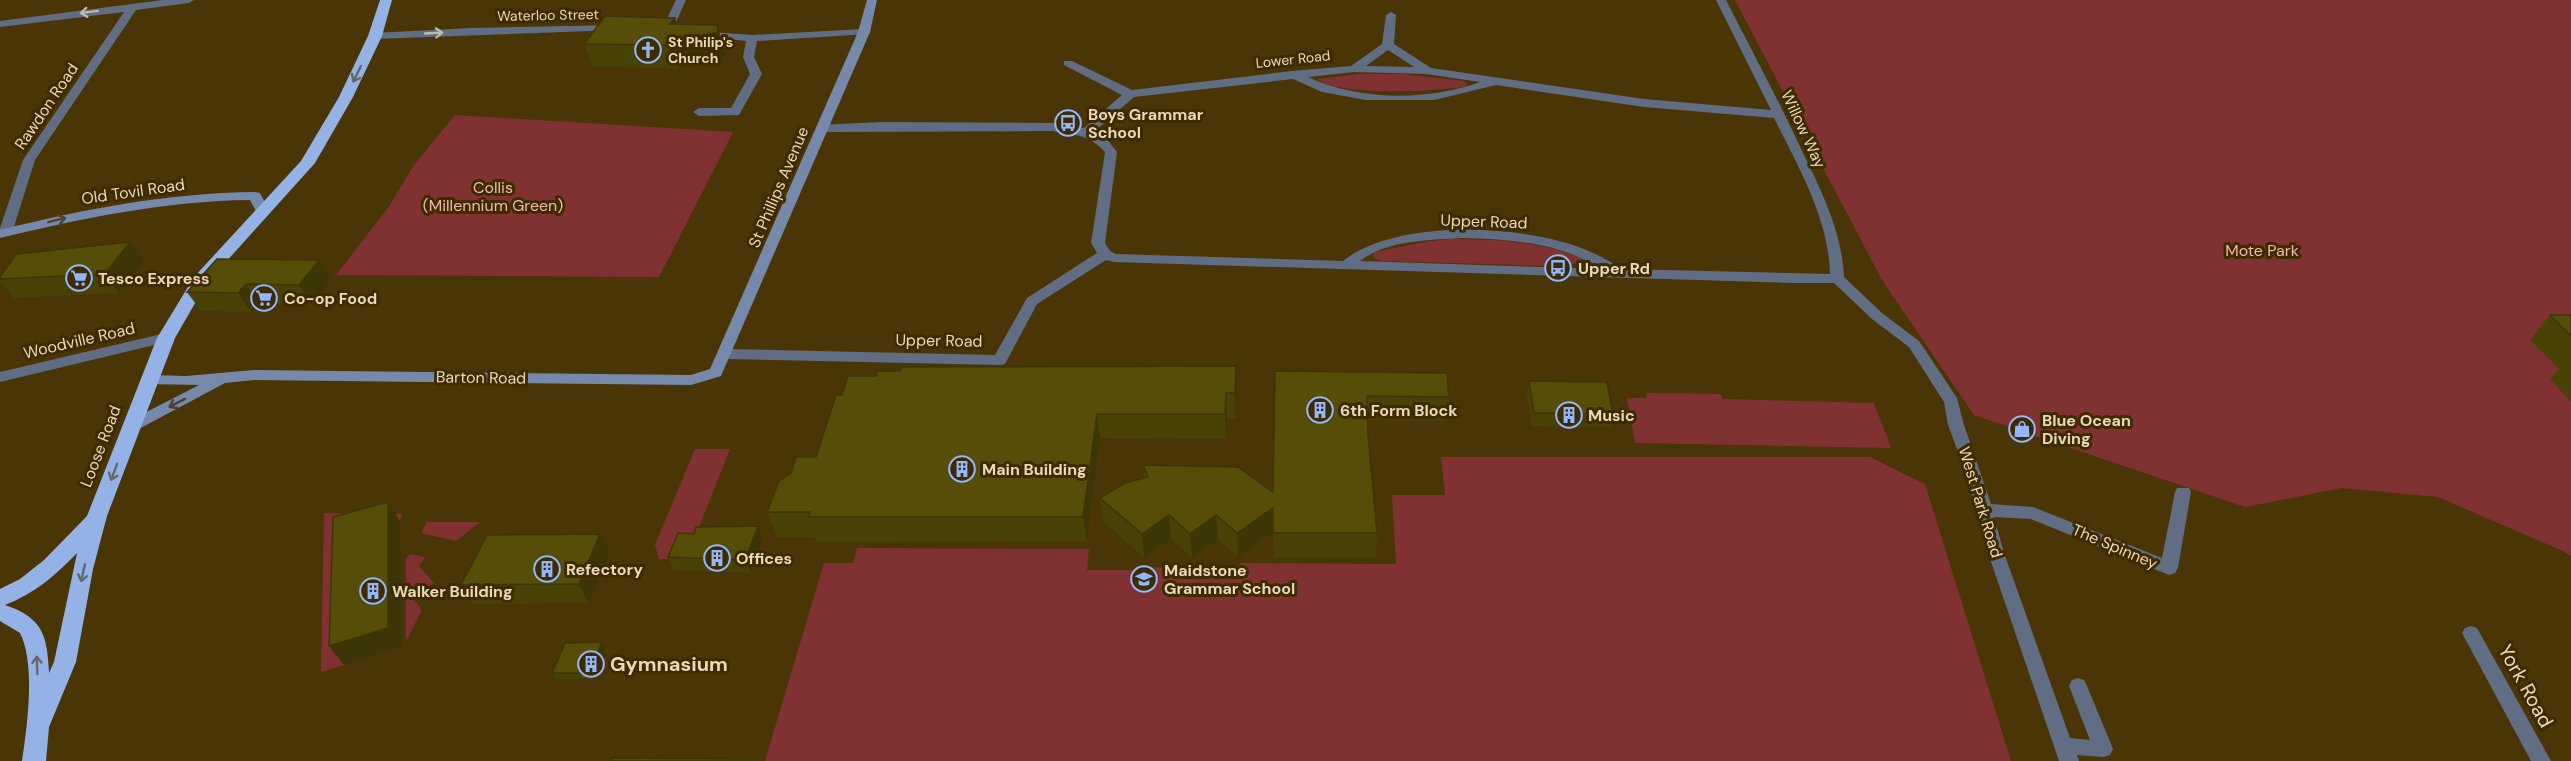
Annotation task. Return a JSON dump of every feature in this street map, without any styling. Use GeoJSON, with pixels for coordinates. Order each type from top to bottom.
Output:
{"type":"FeatureCollection","features":[{"type":"Feature","properties":{"kind":"highway","name":"Loose Road"},"geometry":{"type":"LineString","coordinates":[[39,724],[65,662],[83,570],[97,516],[166,338],[200,281],[307,163],[346,98],[375,36],[386,0]]}},
{"type":"Feature","properties":{"kind":"highway"},"geometry":{"type":"LineString","coordinates":[[0,598],[44,572],[70,549],[97,516]]}},
{"type":"Feature","properties":{"kind":"highway","name":"Loose Road"},"geometry":{"type":"LineString","coordinates":[[0,612],[8,614],[28,628],[37,651],[39,724],[34,761]]}},
{"type":"Feature","properties":{"kind":"street"},"geometry":{"type":"LineString","coordinates":[[0,24],[189,0]]}},
{"type":"Feature","properties":{"kind":"street"},"geometry":{"type":"LineString","coordinates":[[681,0],[663,29],[752,38],[864,33]]}},
{"type":"Feature","properties":{"kind":"street","name":"St Phillips Avenue"},"geometry":{"type":"LineString","coordinates":[[725,354],[864,33],[872,0]]}},
{"type":"Feature","properties":{"kind":"street","name":"Willow Way"},"geometry":{"type":"LineString","coordinates":[[1721,0],[1781,115],[1835,241],[1837,278]]}},
{"type":"Feature","properties":{"kind":"street","name":"Rawdon Road"},"geometry":{"type":"LineString","coordinates":[[2,233],[29,160],[133,6]]}},
{"type":"Feature","properties":{"kind":"street"},"geometry":{"type":"LineString","coordinates":[[1354,69],[1388,45],[1391,15]]}},
{"type":"Feature","properties":{"kind":"street","name":"Waterloo Street"},"geometry":{"type":"LineString","coordinates":[[375,36],[470,31],[625,28]]}},
{"type":"Feature","properties":{"kind":"street"},"geometry":{"type":"LineString","coordinates":[[699,112],[735,112],[756,74],[750,65],[747,52],[752,38]]}},
{"type":"Feature","properties":{"kind":"street"},"geometry":{"type":"LineString","coordinates":[[1388,45],[1426,71]]}},
{"type":"Feature","properties":{"kind":"street"},"geometry":{"type":"LineString","coordinates":[[1068,63],[1130,94],[1087,132]]}},
{"type":"Feature","properties":{"kind":"street","name":"Lower Road"},"geometry":{"type":"LineString","coordinates":[[1130,94],[1292,74],[1354,69],[1426,71],[1644,103],[1781,115]]}},
{"type":"Feature","properties":{"kind":"street"},"geometry":{"type":"LineString","coordinates":[[1292,74],[1326,89],[1401,98],[1451,95],[1475,90],[1495,81]]}},
{"type":"Feature","properties":{"kind":"street"},"geometry":{"type":"LineString","coordinates":[[822,128],[1022,127],[1087,132],[1102,141],[1111,152],[1098,243],[1105,254]]}},
{"type":"Feature","properties":{"kind":"street","name":"Old Tovil Road"},"geometry":{"type":"LineString","coordinates":[[2,233],[118,207],[206,199],[255,196],[263,212]]}},
{"type":"Feature","properties":{"kind":"street","name":"Upper Road"},"geometry":{"type":"LineString","coordinates":[[1345,266],[1366,251],[1416,238],[1463,234],[1540,241],[1605,262],[1622,274]]}},
{"type":"Feature","properties":{"kind":"street","name":"Upper Road"},"geometry":{"type":"LineString","coordinates":[[725,354],[1000,360],[1032,302],[1105,254],[1114,258],[1137,260],[1793,279],[1837,278]]}},
{"type":"Feature","properties":{"kind":"street","name":"West Park Road"},"geometry":{"type":"LineString","coordinates":[[1837,278],[1877,316],[1914,344],[1952,402],[1956,425],[1967,451],[1996,553],[2066,754]]}},
{"type":"Feature","properties":{"kind":"street","name":"Woodville Road"},"geometry":{"type":"LineString","coordinates":[[0,377],[166,338]]}},
{"type":"Feature","properties":{"kind":"street","name":"Barton Road"},"geometry":{"type":"LineString","coordinates":[[149,380],[186,381],[254,375],[337,375],[691,380],[716,372],[725,354]]}},
{"type":"Feature","properties":{"kind":"street","name":"Barton Road"},"geometry":{"type":"LineString","coordinates":[[130,427],[225,378]]}},
{"type":"Feature","properties":{"kind":"street","name":"The Spinney"},"geometry":{"type":"LineString","coordinates":[[1985,510],[2033,513],[2169,568],[2183,492]]}},
{"type":"Feature","properties":{"kind":"street","name":"York Road"},"geometry":{"type":"LineString","coordinates":[[2471,633],[2541,761]]}},
{"type":"Feature","properties":{"kind":"street"},"geometry":{"type":"LineString","coordinates":[[2066,754],[2103,750],[2078,687]]}},
{"type":"Feature","properties":{"kind":"green space","name":"Mote Park"},"geometry":{"type":"Polygon","coordinates":[[[1735,0],[2571,0],[2571,556],[2438,497],[2341,488],[2245,507],[1974,415],[1882,280],[1735,0]]]}},
{"type":"Feature","properties":{"kind":"green space"},"geometry":{"type":"Polygon","coordinates":[[[1360,74],[1402,74],[1464,81],[1467,84],[1464,87],[1450,89],[1388,91],[1346,88],[1329,85],[1317,79],[1360,74]]]}},
{"type":"Feature","properties":{"kind":"green space","name":"Collis (Millennium Green)"},"geometry":{"type":"Polygon","coordinates":[[[455,115],[733,132],[659,277],[336,275],[388,208],[414,165],[455,115]]]}},
{"type":"Feature","properties":{"kind":"green space"},"geometry":{"type":"Polygon","coordinates":[[[1450,239],[1536,245],[1569,254],[1583,260],[1585,264],[1548,263],[1548,266],[1382,261],[1375,259],[1373,255],[1375,252],[1450,239]]]}},
{"type":"Feature","properties":{"kind":"green space"},"geometry":{"type":"Polygon","coordinates":[[[1646,393],[1720,394],[1723,399],[1874,403],[1891,448],[1635,443],[1627,398],[1647,398],[1646,393]]]}},
{"type":"Feature","properties":{"kind":"green space"},"geometry":{"type":"Polygon","coordinates":[[[695,449],[730,449],[694,540],[676,540],[668,559],[659,559],[655,545],[695,449]]]}},
{"type":"Feature","properties":{"kind":"green space"},"geometry":{"type":"Polygon","coordinates":[[[1441,457],[1870,457],[1925,484],[2011,761],[765,761],[824,563],[853,563],[857,548],[1089,549],[1087,570],[1133,570],[1137,567],[1233,569],[1242,563],[1396,564],[1392,495],[1445,495],[1441,457]]]}},
{"type":"Feature","properties":{"kind":"green space"},"geometry":{"type":"Polygon","coordinates":[[[324,513],[402,514],[400,521],[347,536],[344,665],[321,672],[324,513]]]}},
{"type":"Feature","properties":{"kind":"green space"},"geometry":{"type":"Polygon","coordinates":[[[427,522],[480,522],[456,541],[421,533],[427,522]]]}},
{"type":"Feature","properties":{"kind":"green space"},"geometry":{"type":"Polygon","coordinates":[[[410,554],[425,557],[419,566],[434,583],[412,597],[422,610],[406,641],[406,559],[410,554]]]}},
{"type":"Feature","properties":{"kind":"building"},"geometry":{"type":"Polygon","coordinates":[[[605,16],[675,18],[670,24],[717,25],[718,32],[673,42],[670,45],[584,44],[605,16]]]}},
{"type":"Feature","properties":{"kind":"building"},"geometry":{"type":"Polygon","coordinates":[[[130,242],[105,274],[0,279],[16,254],[130,242]]]}},
{"type":"Feature","properties":{"kind":"building"},"geometry":{"type":"Polygon","coordinates":[[[217,259],[319,260],[299,285],[246,284],[238,293],[187,292],[217,259]]]}},
{"type":"Feature","properties":{"kind":"building"},"geometry":{"type":"Polygon","coordinates":[[[2550,315],[2571,315],[2571,336],[2550,315]]]}},
{"type":"Feature","properties":{"kind":"building"},"geometry":{"type":"Polygon","coordinates":[[[1236,366],[1235,393],[1226,393],[1225,414],[1097,414],[1083,517],[808,517],[810,512],[767,512],[779,481],[791,473],[796,457],[816,457],[836,395],[842,395],[848,376],[876,376],[877,371],[900,371],[902,367],[1236,366]]]}},
{"type":"Feature","properties":{"kind":"building"},"geometry":{"type":"Polygon","coordinates":[[[1275,371],[1447,373],[1449,397],[1367,396],[1377,533],[1273,533],[1273,508],[1237,533],[1216,515],[1190,534],[1169,515],[1142,534],[1100,498],[1125,483],[1148,477],[1143,465],[1238,467],[1273,492],[1275,371]]]}},
{"type":"Feature","properties":{"kind":"building"},"geometry":{"type":"Polygon","coordinates":[[[1529,381],[1607,382],[1613,414],[1534,413],[1529,381]]]}},
{"type":"Feature","properties":{"kind":"building","name":"Walker Building"},"geometry":{"type":"Polygon","coordinates":[[[388,502],[388,628],[329,646],[333,517],[388,502]]]}},
{"type":"Feature","properties":{"kind":"building"},"geometry":{"type":"Polygon","coordinates":[[[758,526],[745,560],[668,557],[678,533],[694,534],[696,527],[758,526]]]}},
{"type":"Feature","properties":{"kind":"building"},"geometry":{"type":"Polygon","coordinates":[[[600,534],[579,584],[461,585],[487,535],[600,534]]]}},
{"type":"Feature","properties":{"kind":"building"},"geometry":{"type":"Polygon","coordinates":[[[602,642],[590,673],[552,673],[565,643],[602,642]]]}},
{"type":"Feature","properties":{"kind":"building"},"geometry":{"type":"Polygon","coordinates":[[[613,758],[749,759],[748,761],[612,761],[613,758]]]}},
{"type":"Feature","properties":{"kind":"place","name":"St Philip's Church"},"geometry":{"type":"Point","coordinates":[648,50]}},
{"type":"Feature","properties":{"kind":"place","name":"Boys Grammar School"},"geometry":{"type":"Point","coordinates":[1068,123]}},
{"type":"Feature","properties":{"kind":"place","name":"Upper Rd"},"geometry":{"type":"Point","coordinates":[1558,268]}},
{"type":"Feature","properties":{"kind":"place","name":"Tesco Express"},"geometry":{"type":"Point","coordinates":[79,278]}},
{"type":"Feature","properties":{"kind":"place","name":"Co-op Food"},"geometry":{"type":"Point","coordinates":[264,298]}},
{"type":"Feature","properties":{"kind":"place","name":"6th Form Block"},"geometry":{"type":"Point","coordinates":[1320,410]}},
{"type":"Feature","properties":{"kind":"place","name":"Music"},"geometry":{"type":"Point","coordinates":[1569,415]}},
{"type":"Feature","properties":{"kind":"place","name":"Blue Ocean Diving"},"geometry":{"type":"Point","coordinates":[2022,429]}},
{"type":"Feature","properties":{"kind":"place","name":"Main Building"},"geometry":{"type":"Point","coordinates":[962,469]}},
{"type":"Feature","properties":{"kind":"place","name":"Offices"},"geometry":{"type":"Point","coordinates":[717,558]}},
{"type":"Feature","properties":{"kind":"place","name":"Refectory"},"geometry":{"type":"Point","coordinates":[547,569]}},
{"type":"Feature","properties":{"kind":"place","name":"Maidstone Grammar School"},"geometry":{"type":"Point","coordinates":[1144,579]}},
{"type":"Feature","properties":{"kind":"place","name":"Walker Building"},"geometry":{"type":"Point","coordinates":[373,591]}},
{"type":"Feature","properties":{"kind":"place","name":"Gymnasium"},"geometry":{"type":"Point","coordinates":[591,664]}}]}
